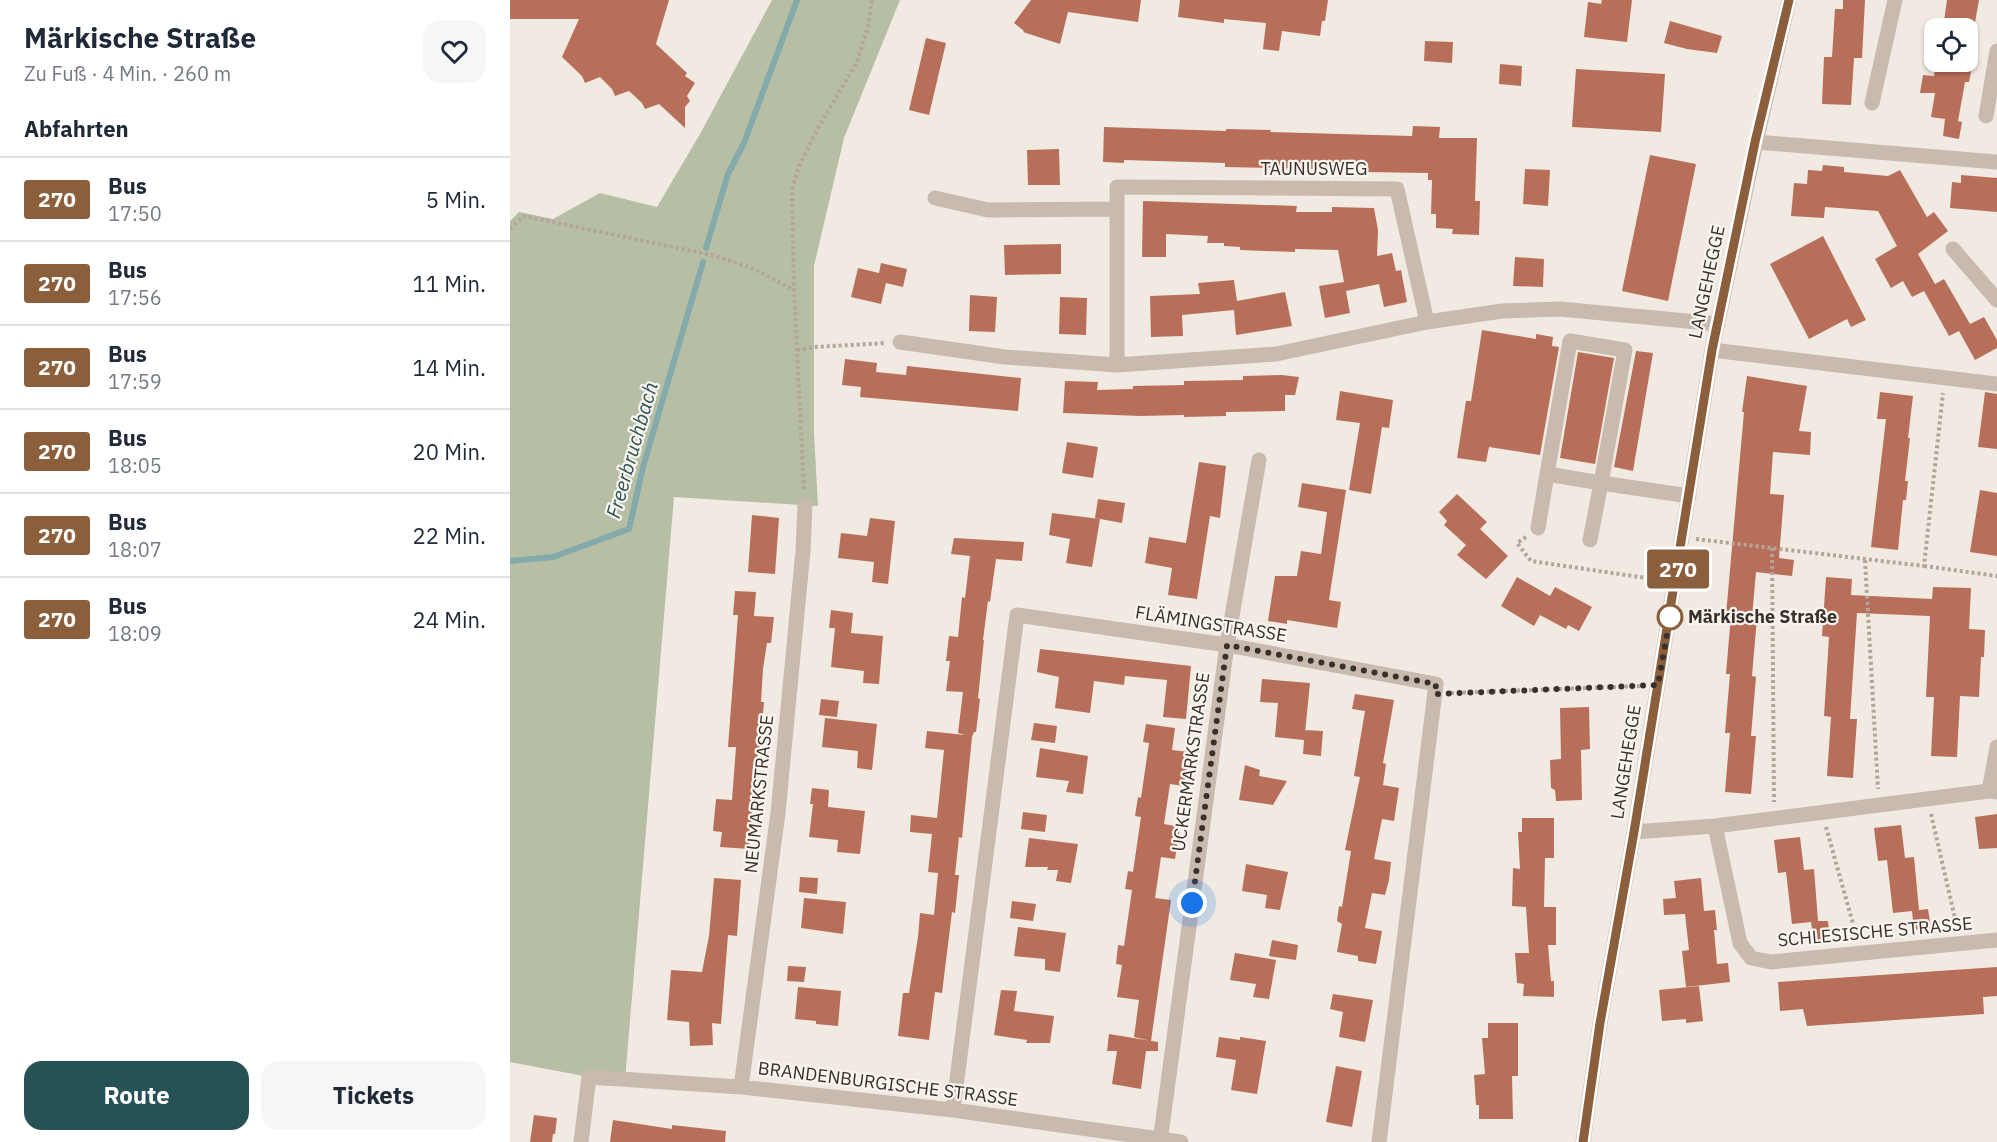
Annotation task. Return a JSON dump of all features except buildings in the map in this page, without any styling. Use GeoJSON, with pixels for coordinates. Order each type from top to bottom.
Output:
{"type":"FeatureCollection","features":[{"type":"Feature","properties":{"kind":"street","name":"LANGEHEGGE"},"geometry":{"type":"LineString","coordinates":[[1583,1142],[1600,1023],[1634,832],[1712,350],[1755,142],[1789,0]]}},
{"type":"Feature","properties":{"kind":"street"},"geometry":{"type":"LineString","coordinates":[[1872,103],[1895,0]]}},
{"type":"Feature","properties":{"kind":"street"},"geometry":{"type":"LineString","coordinates":[[1986,116],[1997,51]]}},
{"type":"Feature","properties":{"kind":"street"},"geometry":{"type":"LineString","coordinates":[[1755,142],[1997,162]]}},
{"type":"Feature","properties":{"kind":"street","name":"TAUNUSWEG"},"geometry":{"type":"LineString","coordinates":[[1117,365],[1117,187],[1397,189],[1427,322]]}},
{"type":"Feature","properties":{"kind":"street"},"geometry":{"type":"LineString","coordinates":[[934,198],[988,210],[1117,209]]}},
{"type":"Feature","properties":{"kind":"street"},"geometry":{"type":"LineString","coordinates":[[1953,249],[1997,300]]}},
{"type":"Feature","properties":{"kind":"street"},"geometry":{"type":"LineString","coordinates":[[900,342],[1005,357],[1117,365],[1276,354],[1427,322],[1502,311],[1560,309],[1718,324]]}},
{"type":"Feature","properties":{"kind":"street"},"geometry":{"type":"LineString","coordinates":[[1538,528],[1570,341],[1625,350],[1590,540]]}},
{"type":"Feature","properties":{"kind":"street"},"geometry":{"type":"LineString","coordinates":[[1712,350],[1997,384]]}},
{"type":"Feature","properties":{"kind":"street","name":"UCKERMARKSTRASSE"},"geometry":{"type":"LineString","coordinates":[[1160,1140],[1227,645],[1258,460]]}},
{"type":"Feature","properties":{"kind":"street"},"geometry":{"type":"LineString","coordinates":[[1547,474],[1689,496]]}},
{"type":"Feature","properties":{"kind":"street","name":"NEUMARKSTRASSE"},"geometry":{"type":"LineString","coordinates":[[741,1087],[778,813],[803,551],[805,505]]}},
{"type":"Feature","properties":{"kind":"street","name":"FLÄMINGSTRASSE"},"geometry":{"type":"LineString","coordinates":[[953,1110],[1017,615],[1227,645],[1436,684],[1435,694]]}},
{"type":"Feature","properties":{"kind":"street"},"geometry":{"type":"LineString","coordinates":[[1379,1142],[1435,694]]}},
{"type":"Feature","properties":{"kind":"street"},"geometry":{"type":"LineString","coordinates":[[1634,832],[1715,826],[1993,791],[1997,747]]}},
{"type":"Feature","properties":{"kind":"street","name":"SCHLESISCHE STRASSE"},"geometry":{"type":"LineString","coordinates":[[1715,826],[1740,943],[1751,958],[1771,962],[1997,940]]}},
{"type":"Feature","properties":{"kind":"street","name":"BRANDENBURGISCHE STRASSE"},"geometry":{"type":"LineString","coordinates":[[581,1142],[589,1077],[741,1087],[953,1110],[1180,1142]]}},
{"type":"Feature","properties":{"kind":"path"},"geometry":{"type":"LineString","coordinates":[[805,505],[794,290],[792,191],[798,169],[817,130],[857,62],[868,26],[872,0]]}},
{"type":"Feature","properties":{"kind":"path"},"geometry":{"type":"LineString","coordinates":[[510,229],[524,216],[716,256],[753,268],[794,290]]}},
{"type":"Feature","properties":{"kind":"path"},"geometry":{"type":"LineString","coordinates":[[797,350],[900,342]]}},
{"type":"Feature","properties":{"kind":"path"},"geometry":{"type":"LineString","coordinates":[[1923,567],[1944,378]]}},
{"type":"Feature","properties":{"kind":"path"},"geometry":{"type":"LineString","coordinates":[[1683,537],[1997,576]]}},
{"type":"Feature","properties":{"kind":"path"},"geometry":{"type":"LineString","coordinates":[[1517,543],[1531,561],[1647,578]]}},
{"type":"Feature","properties":{"kind":"path"},"geometry":{"type":"LineString","coordinates":[[1772,548],[1774,818]]}},
{"type":"Feature","properties":{"kind":"path"},"geometry":{"type":"LineString","coordinates":[[1865,560],[1879,805]]}},
{"type":"Feature","properties":{"kind":"path"},"geometry":{"type":"LineString","coordinates":[[1435,694],[1658,685]]}},
{"type":"Feature","properties":{"kind":"path"},"geometry":{"type":"LineString","coordinates":[[1928,799],[1961,944]]}},
{"type":"Feature","properties":{"kind":"path"},"geometry":{"type":"LineString","coordinates":[[1822,812],[1862,953]]}},
{"type":"Feature","properties":{"kind":"green space"},"geometry":{"type":"Polygon","coordinates":[[[772,0],[900,0],[844,138],[814,266],[814,433],[818,506],[674,497],[625,1080],[589,1077],[510,1062],[510,221],[519,212],[553,219],[600,193],[657,207],[700,134],[772,0]]]}},
{"type":"Feature","properties":{"kind":"waterway","name":"Freerbruchbach"},"geometry":{"type":"LineString","coordinates":[[706,248],[728,174],[744,143],[797,0]]}},
{"type":"Feature","properties":{"kind":"waterway","name":"Freerbruchbach"},"geometry":{"type":"LineString","coordinates":[[510,561],[553,557],[629,529],[643,467],[703,262]]}},
{"type":"Feature","properties":{"kind":"bus line","name":"270"},"geometry":{"type":"LineString","coordinates":[[1583,1142],[1600,1023],[1682,546],[1712,350],[1755,142],[1789,0]]}},
{"type":"Feature","properties":{"kind":"place","name":"Märkische Straße"},"geometry":{"type":"Point","coordinates":[1670,617]}},
{"type":"Feature","properties":{"kind":"route"},"geometry":{"type":"LineString","coordinates":[[1192,903],[1227,645],[1436,684],[1435,694],[1658,685],[1670,617]]}}]}
